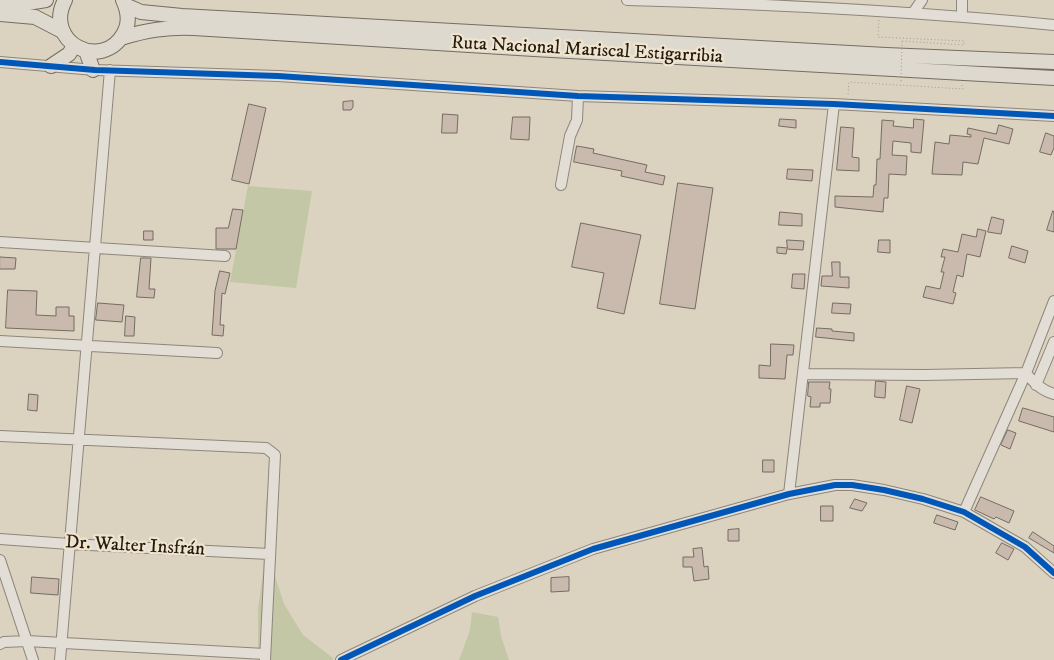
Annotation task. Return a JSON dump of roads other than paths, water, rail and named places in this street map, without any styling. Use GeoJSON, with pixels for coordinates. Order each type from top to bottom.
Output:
{"type":"FeatureCollection","features":[{"type":"Feature","properties":{"kind":"highway"},"geometry":{"type":"LineString","coordinates":[[0,1],[27,3],[46,0]]}},
{"type":"Feature","properties":{"kind":"highway"},"geometry":{"type":"LineString","coordinates":[[65,0],[60,13],[62,31],[67,39],[80,48],[94,70]]}},
{"type":"Feature","properties":{"kind":"highway"},"geometry":{"type":"LineString","coordinates":[[121,38],[128,22],[124,3]]}},
{"type":"Feature","properties":{"kind":"highway","name":"Ruta Nacional Mariscal Estigarribia"},"geometry":{"type":"LineString","coordinates":[[124,3],[141,12],[182,16],[886,55],[1054,62]]}},
{"type":"Feature","properties":{"kind":"highway"},"geometry":{"type":"LineString","coordinates":[[0,14],[35,18],[62,31]]}},
{"type":"Feature","properties":{"kind":"highway","name":"Ruta Nacional Mariscal Estigarribia"},"geometry":{"type":"LineString","coordinates":[[101,51],[111,47],[121,38],[145,30],[171,27],[1054,78]]}},
{"type":"Feature","properties":{"kind":"highway"},"geometry":{"type":"LineString","coordinates":[[52,66],[80,48],[101,51],[94,70]]}},
{"type":"Feature","properties":{"kind":"street"},"geometry":{"type":"LineString","coordinates":[[627,0],[749,2],[962,16],[1054,25]]}},
{"type":"Feature","properties":{"kind":"street"},"geometry":{"type":"LineString","coordinates":[[913,13],[922,0]]}},
{"type":"Feature","properties":{"kind":"street"},"geometry":{"type":"LineString","coordinates":[[962,0],[962,16]]}},
{"type":"Feature","properties":{"kind":"street"},"geometry":{"type":"LineString","coordinates":[[0,62],[94,70],[278,76],[578,96],[834,104],[1054,116]]}},
{"type":"Feature","properties":{"kind":"street"},"geometry":{"type":"LineString","coordinates":[[60,660],[93,248],[110,70]]}},
{"type":"Feature","properties":{"kind":"street"},"geometry":{"type":"LineString","coordinates":[[561,186],[570,136],[577,120],[578,96]]}},
{"type":"Feature","properties":{"kind":"street"},"geometry":{"type":"LineString","coordinates":[[789,494],[834,104]]}},
{"type":"Feature","properties":{"kind":"street"},"geometry":{"type":"LineString","coordinates":[[0,242],[225,256]]}},
{"type":"Feature","properties":{"kind":"street"},"geometry":{"type":"LineString","coordinates":[[964,512],[1026,372],[1054,301]]}},
{"type":"Feature","properties":{"kind":"street"},"geometry":{"type":"LineString","coordinates":[[0,341],[217,353]]}},
{"type":"Feature","properties":{"kind":"street"},"geometry":{"type":"LineString","coordinates":[[1036,385],[1054,342]]}},
{"type":"Feature","properties":{"kind":"street"},"geometry":{"type":"LineString","coordinates":[[803,374],[924,375],[1026,372]]}},
{"type":"Feature","properties":{"kind":"street"},"geometry":{"type":"LineString","coordinates":[[1026,372],[1036,385],[1044,391],[1054,394]]}},
{"type":"Feature","properties":{"kind":"street"},"geometry":{"type":"LineString","coordinates":[[0,436],[266,448],[275,455],[265,657],[27,641],[4,642],[0,644]]}},
{"type":"Feature","properties":{"kind":"street"},"geometry":{"type":"LineString","coordinates":[[341,660],[475,596],[592,549],[789,494],[835,485],[852,485],[923,499],[964,512],[1025,547],[1054,573]]}},
{"type":"Feature","properties":{"kind":"street","name":"Dr. Walter Insfrán"},"geometry":{"type":"LineString","coordinates":[[0,539],[269,554]]}},
{"type":"Feature","properties":{"kind":"street"},"geometry":{"type":"LineString","coordinates":[[0,560],[33,660]]}}]}
